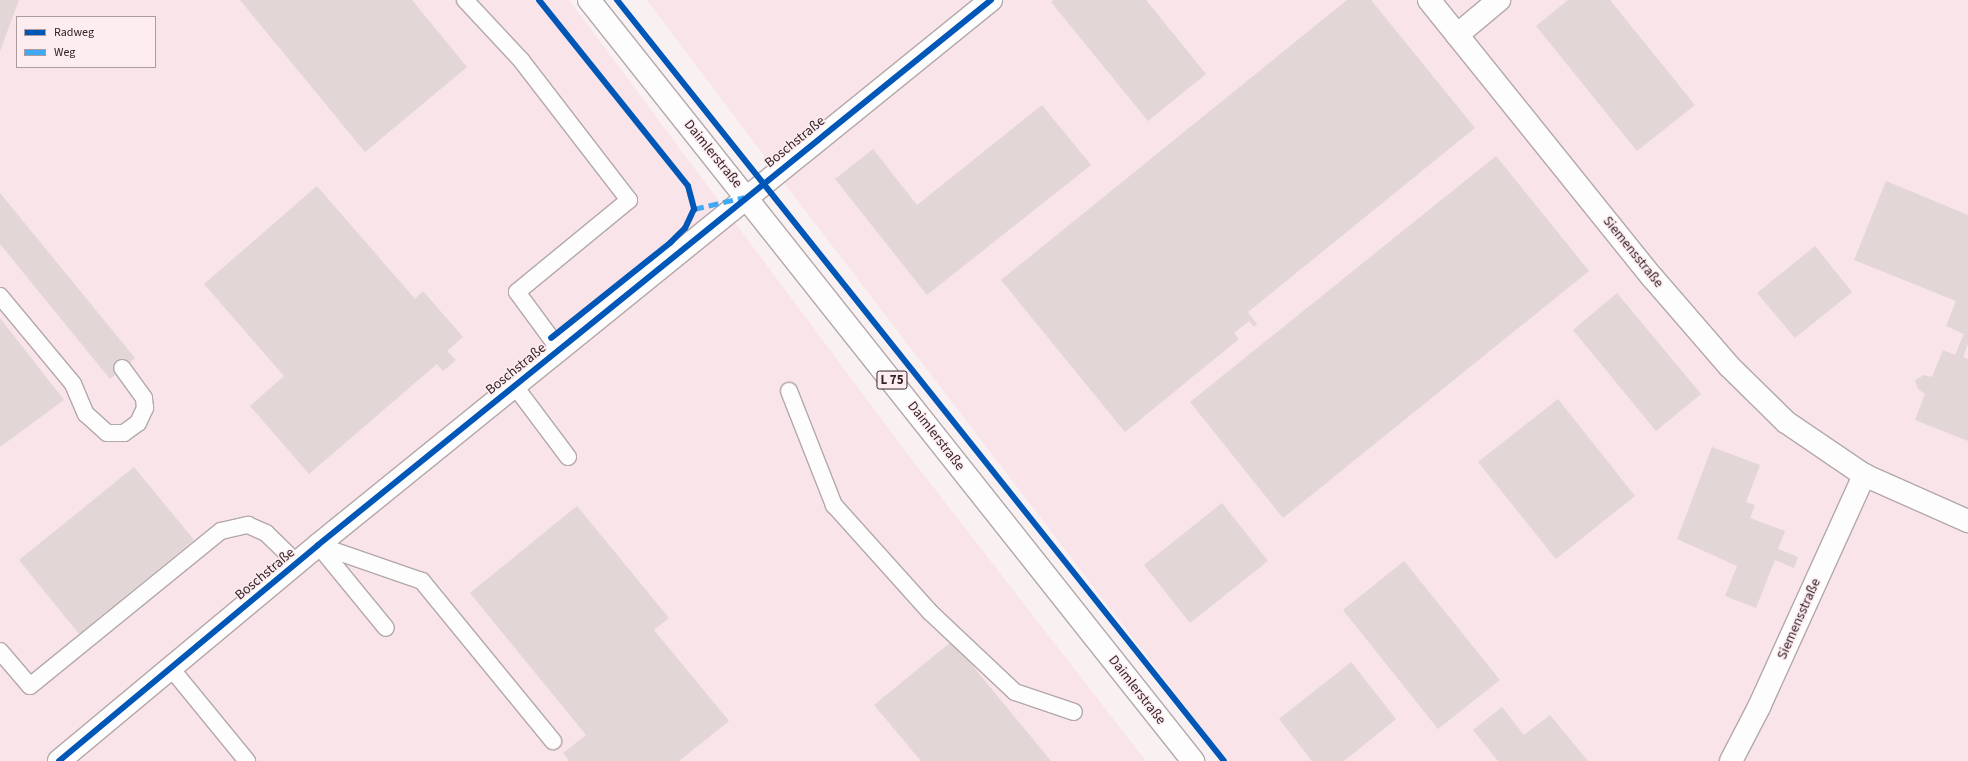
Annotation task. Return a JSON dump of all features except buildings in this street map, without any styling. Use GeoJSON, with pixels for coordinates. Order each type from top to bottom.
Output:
{"type":"FeatureCollection","features":[{"type":"Feature","properties":{"kind":"street","name":"Daimlerstraße"},"geometry":{"type":"LineString","coordinates":[[588,0],[747,196],[1193,761]]}},
{"type":"Feature","properties":{"kind":"street","name":"Boschstraße"},"geometry":{"type":"LineString","coordinates":[[60,761],[318,545],[747,196],[991,0]]}},
{"type":"Feature","properties":{"kind":"street","name":"Siemensstraße"},"geometry":{"type":"LineString","coordinates":[[1428,0],[1652,277],[1730,366],[1786,422],[1864,475],[1968,521]]}},
{"type":"Feature","properties":{"kind":"street"},"geometry":{"type":"LineString","coordinates":[[1457,35],[1499,0]]}},
{"type":"Feature","properties":{"kind":"street","name":"Siemensstraße"},"geometry":{"type":"LineString","coordinates":[[1731,761],[1759,707],[1864,475]]}},
{"type":"Feature","properties":{"kind":"lane"},"geometry":{"type":"LineString","coordinates":[[465,0],[521,60],[629,200],[517,292],[559,349]]}},
{"type":"Feature","properties":{"kind":"lane"},"geometry":{"type":"LineString","coordinates":[[0,296],[73,384],[86,414],[107,433],[124,434],[138,423],[145,408],[144,398],[122,368]]}},
{"type":"Feature","properties":{"kind":"lane"},"geometry":{"type":"LineString","coordinates":[[514,386],[568,457]]}},
{"type":"Feature","properties":{"kind":"lane"},"geometry":{"type":"LineString","coordinates":[[789,391],[834,506],[930,612],[1015,692],[1074,712]]}},
{"type":"Feature","properties":{"kind":"lane"},"geometry":{"type":"LineString","coordinates":[[0,650],[30,686],[221,531],[248,524],[266,533],[297,563]]}},
{"type":"Feature","properties":{"kind":"lane"},"geometry":{"type":"LineString","coordinates":[[318,545],[386,628]]}},
{"type":"Feature","properties":{"kind":"lane"},"geometry":{"type":"LineString","coordinates":[[318,545],[422,581],[553,741]]}},
{"type":"Feature","properties":{"kind":"lane"},"geometry":{"type":"LineString","coordinates":[[170,668],[246,761]]}},
{"type":"Feature","properties":{"kind":"shaded area"},"geometry":{"type":"Polygon","coordinates":[[[0,0],[569,0],[906,452],[1146,761],[0,761],[0,0]]]}},
{"type":"Feature","properties":{"kind":"shaded area"},"geometry":{"type":"Polygon","coordinates":[[[647,0],[1968,0],[1968,761],[1227,761],[801,205],[647,0]]]}},
{"type":"Feature","properties":{"kind":"marked path"},"geometry":{"type":"LineString","coordinates":[[694,209],[745,197]]}},
{"type":"Feature","properties":{"kind":"cycle path"},"geometry":{"type":"LineString","coordinates":[[539,0],[688,186],[694,209],[685,228],[670,243],[551,338]]}},
{"type":"Feature","properties":{"kind":"cycle path"},"geometry":{"type":"LineString","coordinates":[[617,0],[1224,761]]}},
{"type":"Feature","properties":{"kind":"cycle path"},"geometry":{"type":"LineString","coordinates":[[59,761],[318,545],[991,0]]}}]}
